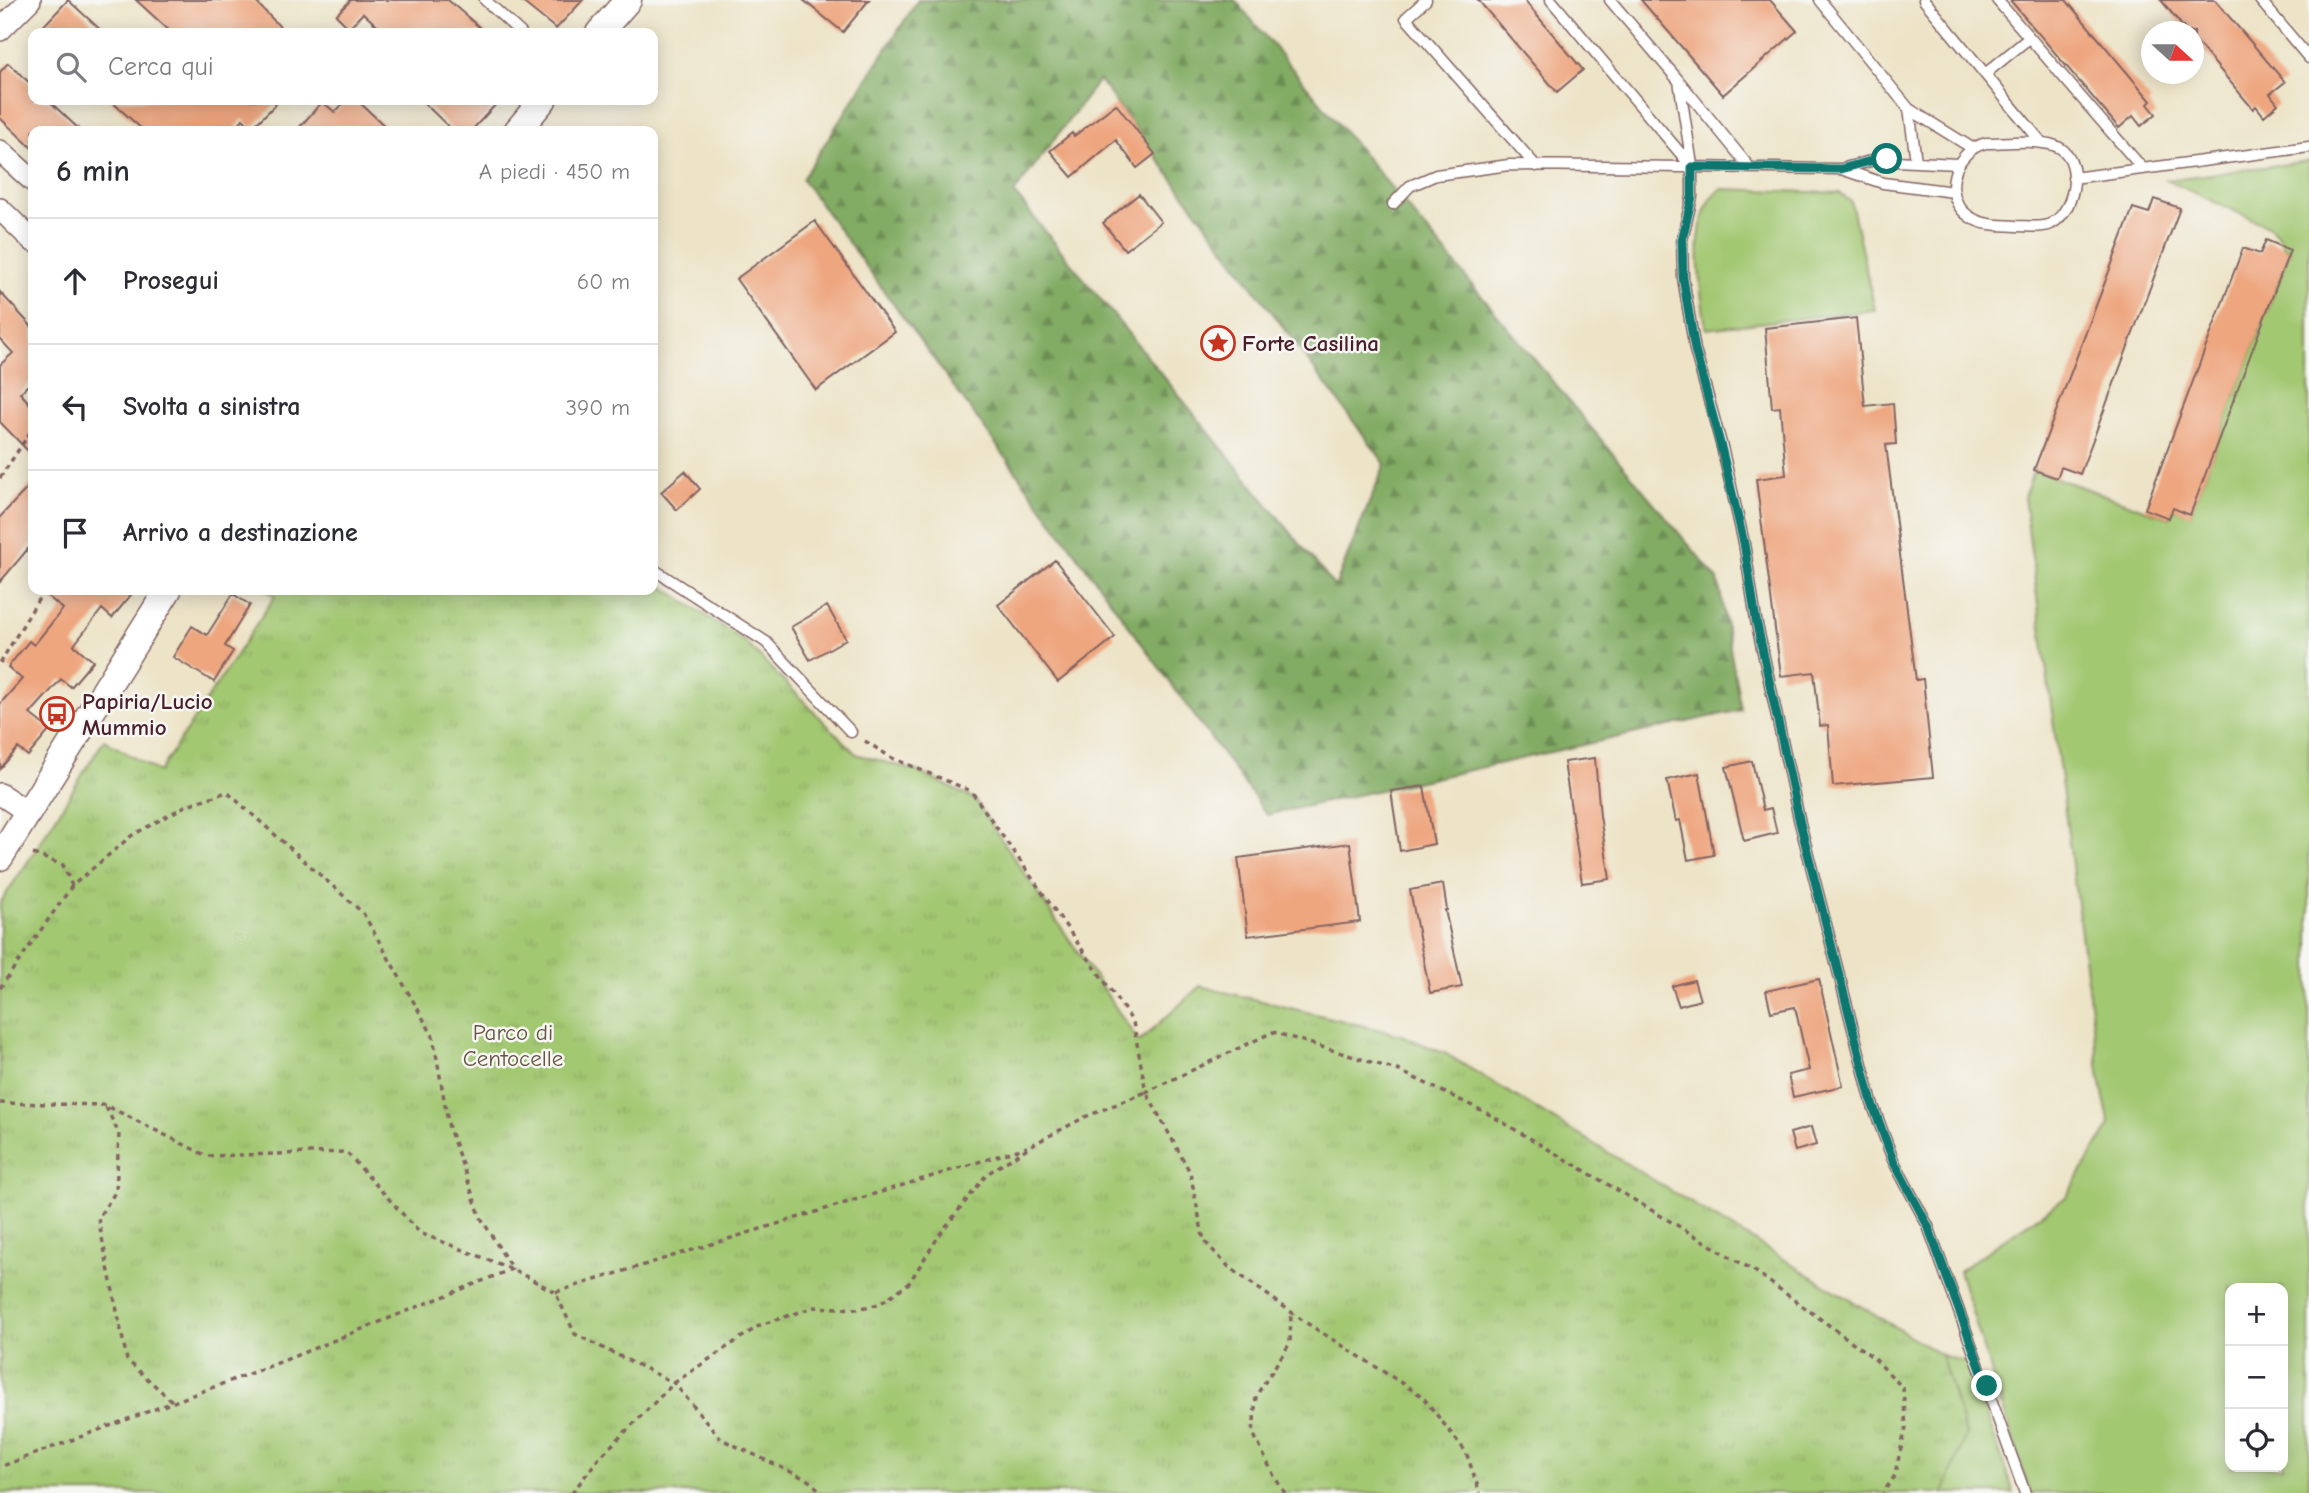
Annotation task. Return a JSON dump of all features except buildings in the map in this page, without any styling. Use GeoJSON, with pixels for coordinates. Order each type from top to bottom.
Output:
{"type":"FeatureCollection","features":[{"type":"Feature","properties":{"kind":"street"},"geometry":{"type":"LineString","coordinates":[[0,30],[30,0]]}},
{"type":"Feature","properties":{"kind":"street"},"geometry":{"type":"LineString","coordinates":[[603,28],[628,0]]}},
{"type":"Feature","properties":{"kind":"street"},"geometry":{"type":"LineString","coordinates":[[521,126],[539,105]]}},
{"type":"Feature","properties":{"kind":"street"},"geometry":{"type":"LineString","coordinates":[[0,150],[28,175]]}},
{"type":"Feature","properties":{"kind":"street"},"geometry":{"type":"LineString","coordinates":[[0,209],[28,236]]}},
{"type":"Feature","properties":{"kind":"street"},"geometry":{"type":"LineString","coordinates":[[0,858],[165,595]]}},
{"type":"Feature","properties":{"kind":"street"},"geometry":{"type":"LineString","coordinates":[[0,794],[29,813]]}},
{"type":"Feature","properties":{"kind":"lane"},"geometry":{"type":"LineString","coordinates":[[485,0],[516,28]]}},
{"type":"Feature","properties":{"kind":"lane"},"geometry":{"type":"LineString","coordinates":[[1426,0],[1406,18],[1536,166]]}},
{"type":"Feature","properties":{"kind":"lane"},"geometry":{"type":"LineString","coordinates":[[1551,0],[1692,167]]}},
{"type":"Feature","properties":{"kind":"lane"},"geometry":{"type":"LineString","coordinates":[[1609,0],[1750,168]]}},
{"type":"Feature","properties":{"kind":"lane"},"geometry":{"type":"LineString","coordinates":[[1820,0],[1909,109],[1972,148]]}},
{"type":"Feature","properties":{"kind":"lane"},"geometry":{"type":"LineString","coordinates":[[1924,0],[2042,143]]}},
{"type":"Feature","properties":{"kind":"lane"},"geometry":{"type":"LineString","coordinates":[[1997,0],[2143,169]]}},
{"type":"Feature","properties":{"kind":"lane"},"geometry":{"type":"LineString","coordinates":[[2260,0],[2309,58]]}},
{"type":"Feature","properties":{"kind":"lane"},"geometry":{"type":"LineString","coordinates":[[1985,74],[2029,38]]}},
{"type":"Feature","properties":{"kind":"lane"},"geometry":{"type":"LineString","coordinates":[[1679,81],[1692,167],[1692,197],[1682,240],[1683,278],[1695,350],[1744,543],[1756,620],[1800,823],[1872,1103],[1893,1160],[1928,1226],[2025,1493]]}},
{"type":"Feature","properties":{"kind":"lane"},"geometry":{"type":"LineString","coordinates":[[1909,109],[1916,161]]}},
{"type":"Feature","properties":{"kind":"lane"},"geometry":{"type":"LineString","coordinates":[[1986,143],[2042,143],[2059,147],[2066,152],[2072,165],[2071,198],[2054,223],[2040,227],[1992,225],[1980,222],[1960,208],[1955,200],[1954,180],[1958,164],[1966,152],[1986,143]]}},
{"type":"Feature","properties":{"kind":"lane"},"geometry":{"type":"LineString","coordinates":[[2073,178],[2309,147]]}},
{"type":"Feature","properties":{"kind":"lane"},"geometry":{"type":"LineString","coordinates":[[1393,204],[1410,186],[1436,175],[1508,165],[1841,169],[1874,160],[1958,164]]}},
{"type":"Feature","properties":{"kind":"lane"},"geometry":{"type":"LineString","coordinates":[[1841,169],[1883,183],[1954,192]]}},
{"type":"Feature","properties":{"kind":"lane"},"geometry":{"type":"LineString","coordinates":[[658,572],[765,642],[851,732]]}},
{"type":"Feature","properties":{"kind":"path"},"geometry":{"type":"LineString","coordinates":[[0,478],[28,436]]}},
{"type":"Feature","properties":{"kind":"path"},"geometry":{"type":"LineString","coordinates":[[0,663],[41,595]]}},
{"type":"Feature","properties":{"kind":"path"},"geometry":{"type":"LineString","coordinates":[[851,732],[892,758],[971,791],[1133,1022],[1146,1092],[1190,1172],[1204,1241],[1229,1267],[1291,1312],[1422,1396],[1466,1452],[1480,1493]]}},
{"type":"Feature","properties":{"kind":"path"},"geometry":{"type":"LineString","coordinates":[[0,988],[72,886],[131,836],[187,804],[227,792],[363,913],[433,1036],[449,1128],[481,1218],[512,1269]]}},
{"type":"Feature","properties":{"kind":"path"},"geometry":{"type":"LineString","coordinates":[[33,854],[63,865],[72,886]]}},
{"type":"Feature","properties":{"kind":"path"},"geometry":{"type":"LineString","coordinates":[[572,1493],[599,1458],[674,1383],[760,1325],[815,1307],[857,1309],[879,1304],[909,1283],[940,1234],[987,1174],[1032,1145],[1084,1117],[1146,1092],[1273,1032],[1400,1071],[1487,1112],[1756,1272],[1874,1358],[1903,1388],[1906,1428],[1894,1477],[1883,1493]]}},
{"type":"Feature","properties":{"kind":"path"},"geometry":{"type":"LineString","coordinates":[[0,1102],[104,1105],[207,1156],[346,1152],[420,1233],[512,1269],[555,1292],[575,1334],[674,1383],[721,1439],[808,1480],[823,1493]]}},
{"type":"Feature","properties":{"kind":"path"},"geometry":{"type":"LineString","coordinates":[[104,1105],[120,1134],[116,1191],[98,1218],[127,1360],[173,1402]]}},
{"type":"Feature","properties":{"kind":"path"},"geometry":{"type":"LineString","coordinates":[[555,1292],[1032,1145]]}},
{"type":"Feature","properties":{"kind":"path"},"geometry":{"type":"LineString","coordinates":[[0,1467],[512,1269]]}},
{"type":"Feature","properties":{"kind":"path"},"geometry":{"type":"LineString","coordinates":[[1286,1493],[1274,1476],[1253,1433],[1256,1396],[1290,1343],[1291,1312]]}},
{"type":"Feature","properties":{"kind":"green space"},"geometry":{"type":"Polygon","coordinates":[[[918,0],[1235,0],[1718,580],[1741,710],[1267,815],[802,179],[918,0]],[[1099,80],[1014,193],[1335,587],[1385,464],[1099,80]]]}},
{"type":"Feature","properties":{"kind":"green space"},"geometry":{"type":"Polygon","coordinates":[[[2309,161],[2309,1493],[2030,1493],[1959,1271],[2066,1197],[2110,1125],[2100,1079],[2024,497],[2034,470],[2169,518],[2173,508],[2190,514],[2290,250],[2284,247],[2270,227],[2166,180],[2309,161]]]}},
{"type":"Feature","properties":{"kind":"green space"},"geometry":{"type":"Polygon","coordinates":[[[1721,189],[1840,193],[1851,202],[1875,310],[1706,329],[1699,275],[1700,235],[1703,216],[1710,201],[1721,189]]]}},
{"type":"Feature","properties":{"kind":"green space","name":"Parco di Centocelle"},"geometry":{"type":"Polygon","coordinates":[[[658,583],[745,642],[856,754],[917,771],[974,799],[1139,1042],[1200,986],[1401,1035],[1446,1054],[1941,1355],[1966,1435],[1943,1493],[0,1493],[0,903],[104,740],[159,772],[275,596],[658,595],[658,583]]]}},
{"type":"Feature","properties":{"kind":"green space"},"geometry":{"type":"Polygon","coordinates":[[[1941,1355],[1968,1363],[2014,1493],[1943,1493],[1966,1435],[1941,1355]]]}},
{"type":"Feature","properties":{"kind":"place","name":"Forte Casilina"},"geometry":{"type":"Point","coordinates":[1218,343]}},
{"type":"Feature","properties":{"kind":"place","name":"Papiria/Lucio Mummio"},"geometry":{"type":"Point","coordinates":[57,714]}},
{"type":"Feature","properties":{"kind":"route"},"geometry":{"type":"LineString","coordinates":[[1887,159],[1841,169],[1692,167],[1692,197],[1682,240],[1683,278],[1695,350],[1744,543],[1756,620],[1800,823],[1872,1103],[1893,1160],[1928,1226],[1987,1386]]}}]}
